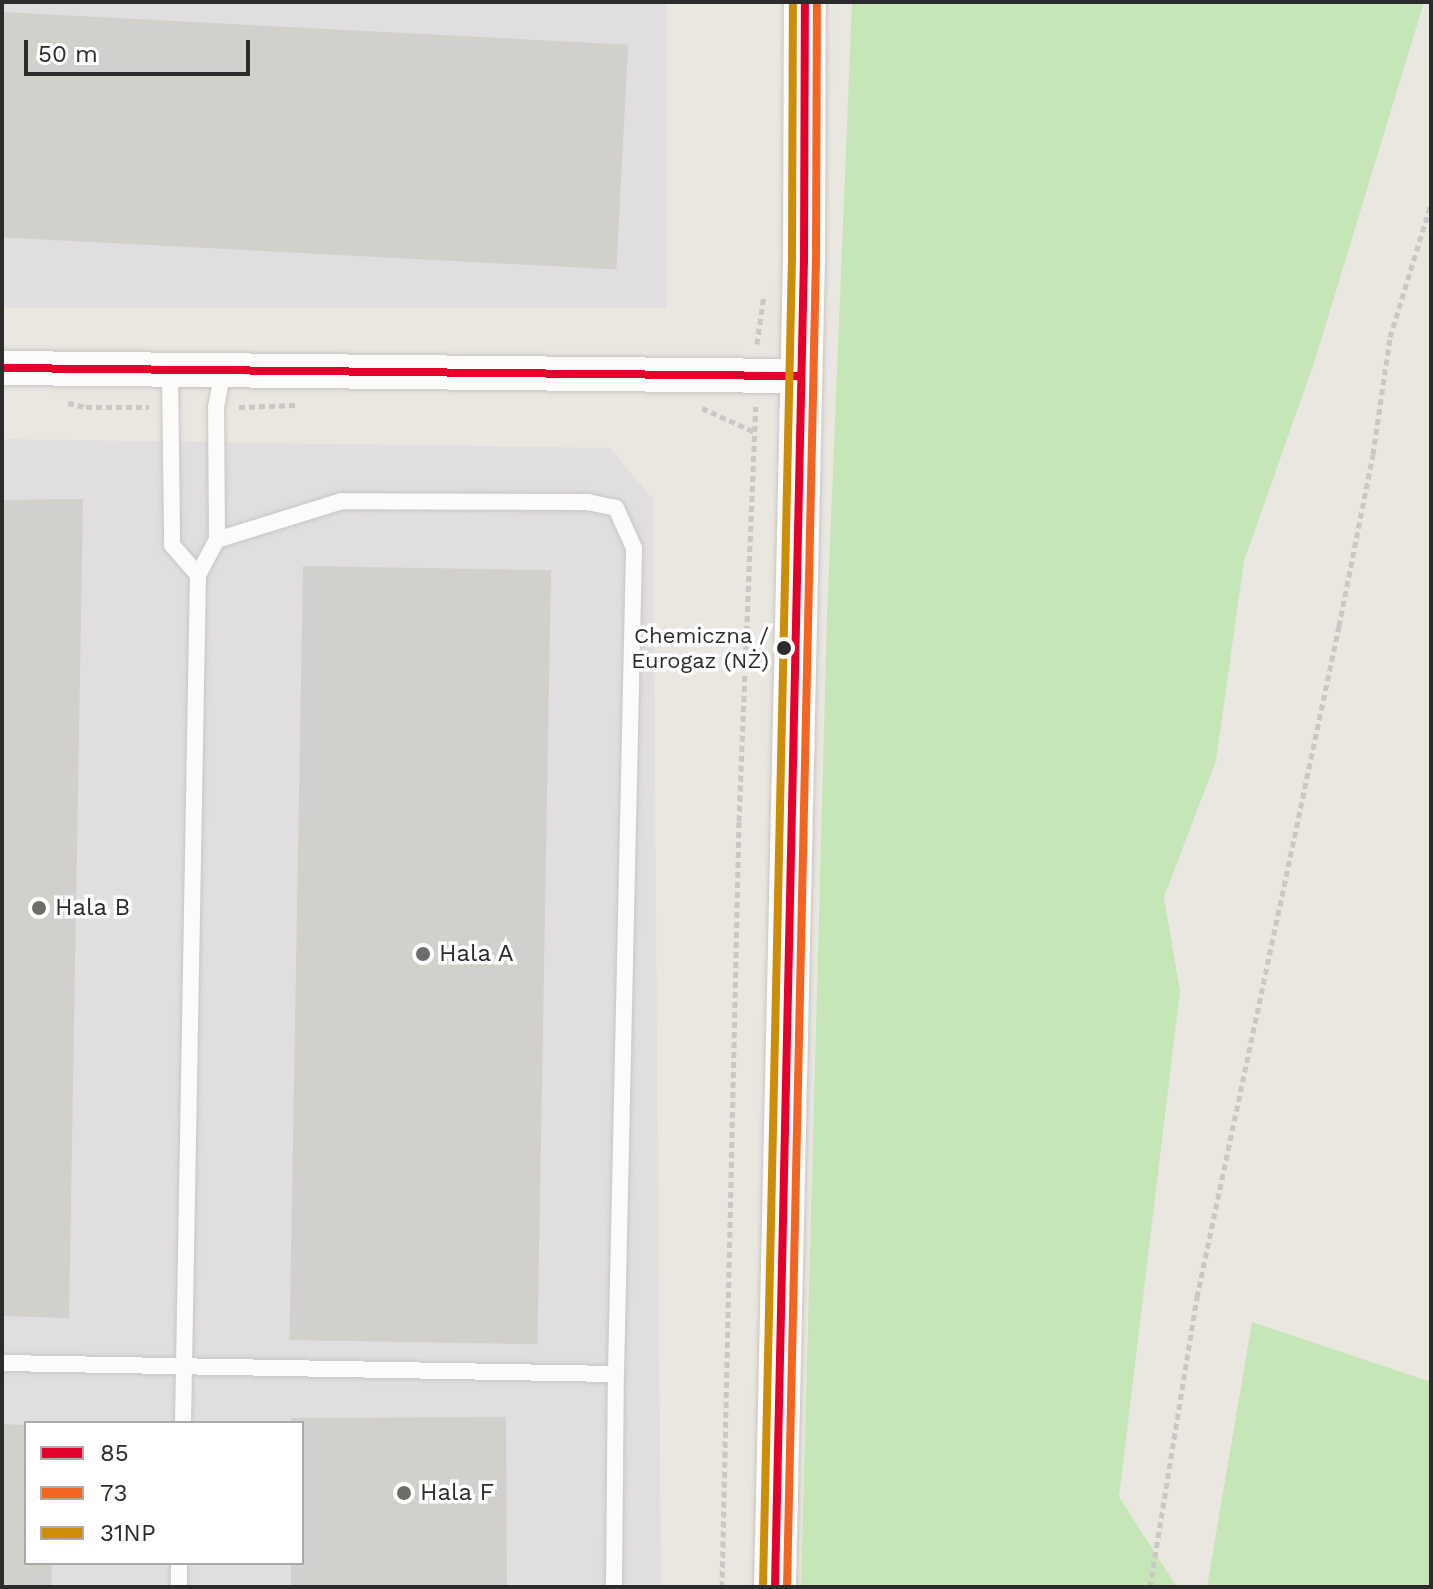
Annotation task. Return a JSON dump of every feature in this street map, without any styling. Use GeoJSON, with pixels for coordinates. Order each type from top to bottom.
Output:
{"type":"FeatureCollection","features":[{"type":"Feature","properties":{"kind":"street"},"geometry":{"type":"LineString","coordinates":[[775,1587],[799,376],[804,261],[805,2]]}},
{"type":"Feature","properties":{"kind":"street"},"geometry":{"type":"LineString","coordinates":[[2,368],[756,378],[799,376]]}},
{"type":"Feature","properties":{"kind":"lane"},"geometry":{"type":"LineString","coordinates":[[170,370],[172,545],[198,575]]}},
{"type":"Feature","properties":{"kind":"lane"},"geometry":{"type":"LineString","coordinates":[[183,1421],[198,575],[217,540],[216,407],[223,370]]}},
{"type":"Feature","properties":{"kind":"lane"},"geometry":{"type":"LineString","coordinates":[[217,540],[342,501],[588,502],[616,508],[634,548],[614,1587]]}},
{"type":"Feature","properties":{"kind":"lane"},"geometry":{"type":"LineString","coordinates":[[2,1363],[616,1374]]}},
{"type":"Feature","properties":{"kind":"lane"},"geometry":{"type":"LineString","coordinates":[[179,1565],[179,1587]]}},
{"type":"Feature","properties":{"kind":"path"},"geometry":{"type":"LineString","coordinates":[[1150,1587],[1197,1297],[1333,657],[1373,454],[1390,337],[1431,204]]}},
{"type":"Feature","properties":{"kind":"path"},"geometry":{"type":"LineString","coordinates":[[722,1587],[739,821],[758,333],[765,286]]}},
{"type":"Feature","properties":{"kind":"shaded area"},"geometry":{"type":"Polygon","coordinates":[[[2,2],[667,2],[667,308],[2,308],[2,2]]]}},
{"type":"Feature","properties":{"kind":"shaded area"},"geometry":{"type":"Polygon","coordinates":[[[2,439],[610,448],[653,499],[661,1587],[2,1587],[2,439]]]}},
{"type":"Feature","properties":{"kind":"green space"},"geometry":{"type":"Polygon","coordinates":[[[852,2],[1424,2],[1315,360],[1244,561],[1216,761],[1164,897],[1180,991],[1119,1497],[1177,1587],[801,1587],[827,617],[852,2]]]}},
{"type":"Feature","properties":{"kind":"green space"},"geometry":{"type":"Polygon","coordinates":[[[1252,1322],[1431,1382],[1431,1587],[1207,1587],[1252,1322]]]}},
{"type":"Feature","properties":{"kind":"building"},"geometry":{"type":"Polygon","coordinates":[[[2,12],[628,45],[616,270],[2,237],[2,12]]]}},
{"type":"Feature","properties":{"kind":"building","name":"Hala B"},"geometry":{"type":"Polygon","coordinates":[[[83,499],[69,1318],[2,1316],[2,500],[83,499]]]}},
{"type":"Feature","properties":{"kind":"building","name":"Hala A"},"geometry":{"type":"Polygon","coordinates":[[[303,566],[551,570],[537,1344],[289,1340],[303,566]]]}},
{"type":"Feature","properties":{"kind":"building","name":"Hala F"},"geometry":{"type":"Polygon","coordinates":[[[506,1417],[507,1587],[291,1587],[291,1565],[304,1565],[304,1421],[291,1421],[291,1418],[506,1417]]]}},
{"type":"Feature","properties":{"kind":"building"},"geometry":{"type":"Polygon","coordinates":[[[2,1424],[24,1425],[24,1565],[52,1565],[51,1587],[2,1587],[2,1424]]]}},
{"type":"Feature","properties":{"kind":"transit line","name":"31NP"},"geometry":{"type":"LineString","coordinates":[[763,1587],[792,261],[793,2]]}},
{"type":"Feature","properties":{"kind":"transit line","name":"85"},"geometry":{"type":"LineString","coordinates":[[775,1587],[804,261],[805,2]]}},
{"type":"Feature","properties":{"kind":"transit line","name":"73"},"geometry":{"type":"LineString","coordinates":[[787,1587],[816,261],[817,2]]}},
{"type":"Feature","properties":{"kind":"transit line","name":"85"},"geometry":{"type":"LineString","coordinates":[[2,368],[799,376]]}},
{"type":"Feature","properties":{"kind":"place","name":"Chemiczna / Eurogaz (NŻ)"},"geometry":{"type":"Point","coordinates":[784,648]}},
{"type":"Feature","properties":{"kind":"place","name":"Hala B"},"geometry":{"type":"Point","coordinates":[39,908]}},
{"type":"Feature","properties":{"kind":"place","name":"Hala A"},"geometry":{"type":"Point","coordinates":[423,954]}},
{"type":"Feature","properties":{"kind":"place","name":"Hala F"},"geometry":{"type":"Point","coordinates":[404,1493]}}]}
